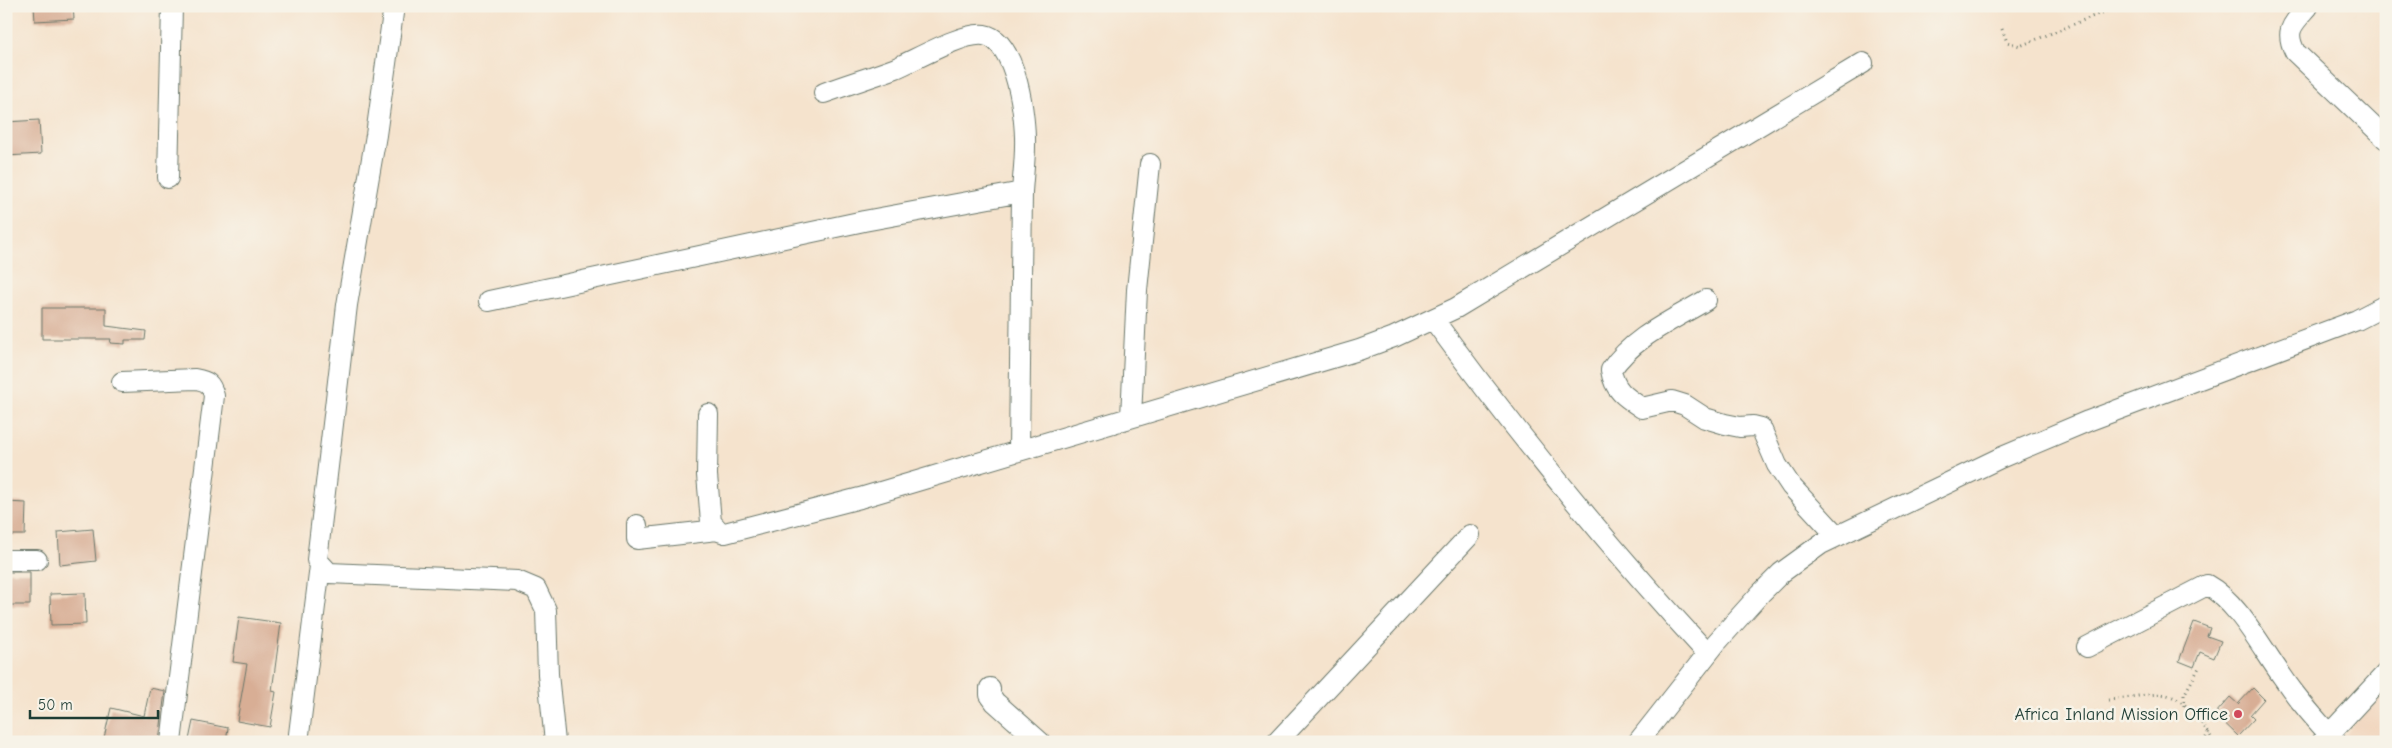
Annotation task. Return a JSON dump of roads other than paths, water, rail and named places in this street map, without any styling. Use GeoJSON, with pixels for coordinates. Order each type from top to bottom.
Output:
{"type":"FeatureCollection","features":[{"type":"Feature","properties":{"kind":"street"},"geometry":{"type":"LineString","coordinates":[[168,178],[172,6]]}},
{"type":"Feature","properties":{"kind":"street"},"geometry":{"type":"LineString","coordinates":[[394,6],[376,135],[346,315],[317,560],[320,566],[329,573],[518,581],[536,589],[546,610],[548,674],[555,742]]}},
{"type":"Feature","properties":{"kind":"street"},"geometry":{"type":"LineString","coordinates":[[2308,8],[2292,24],[2289,39],[2295,52],[2386,139]]}},
{"type":"Feature","properties":{"kind":"street"},"geometry":{"type":"LineString","coordinates":[[824,94],[897,67],[958,40],[982,35],[990,37],[1005,50],[1011,64],[1022,105],[1026,145],[1022,192],[1019,451]]}},
{"type":"Feature","properties":{"kind":"street"},"geometry":{"type":"LineString","coordinates":[[636,525],[637,539],[717,530],[722,532],[734,531],[833,506],[1359,350],[1433,319],[1593,226],[1863,63]]}},
{"type":"Feature","properties":{"kind":"street"},"geometry":{"type":"LineString","coordinates":[[1132,417],[1137,290],[1150,164]]}},
{"type":"Feature","properties":{"kind":"street"},"geometry":{"type":"LineString","coordinates":[[488,302],[864,221],[1022,192]]}},
{"type":"Feature","properties":{"kind":"street"},"geometry":{"type":"LineString","coordinates":[[1706,300],[1630,346],[1611,370],[1612,380],[1619,393],[1642,408],[1672,401],[1685,405],[1705,418],[1718,422],[1761,428],[1777,465],[1791,486],[1837,536]]}},
{"type":"Feature","properties":{"kind":"street"},"geometry":{"type":"LineString","coordinates":[[1638,742],[1708,653],[1781,573],[1821,544],[2018,450],[2088,421],[2357,320],[2386,305]]}},
{"type":"Feature","properties":{"kind":"street"},"geometry":{"type":"LineString","coordinates":[[1433,319],[1486,391],[1543,462],[1663,606],[1708,653]]}},
{"type":"Feature","properties":{"kind":"street"},"geometry":{"type":"LineString","coordinates":[[122,382],[195,379],[206,381],[212,386],[214,396],[171,742]]}},
{"type":"Feature","properties":{"kind":"street"},"geometry":{"type":"LineString","coordinates":[[708,414],[707,475],[711,522],[717,530]]}},
{"type":"Feature","properties":{"kind":"street"},"geometry":{"type":"LineString","coordinates":[[1277,742],[1470,535]]}},
{"type":"Feature","properties":{"kind":"street"},"geometry":{"type":"LineString","coordinates":[[6,560],[38,560]]}},
{"type":"Feature","properties":{"kind":"street"},"geometry":{"type":"LineString","coordinates":[[298,742],[320,566]]}},
{"type":"Feature","properties":{"kind":"street"},"geometry":{"type":"LineString","coordinates":[[2087,647],[2207,585],[2216,590],[2228,602],[2329,739],[2386,673]]}},
{"type":"Feature","properties":{"kind":"street"},"geometry":{"type":"LineString","coordinates":[[990,688],[990,695],[995,702],[1040,742]]}},
{"type":"Feature","properties":{"kind":"place","name":"Africa Inland Mission Office"},"geometry":{"type":"Point","coordinates":[2238,714]}}]}
